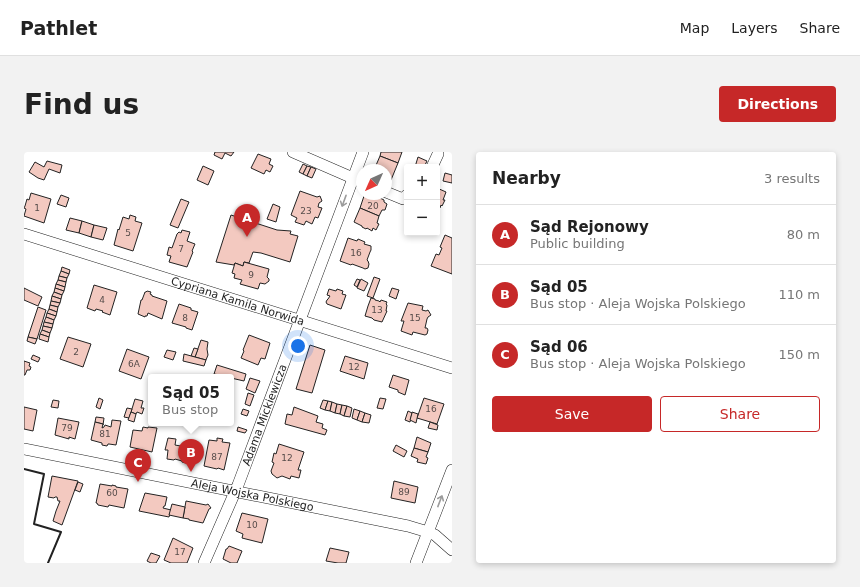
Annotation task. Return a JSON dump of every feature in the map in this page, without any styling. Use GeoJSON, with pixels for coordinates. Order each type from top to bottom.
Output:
{"type":"FeatureCollection","features":[{"type":"Feature","properties":{"kind":"street"},"geometry":{"type":"LineString","coordinates":[[293,152],[356,180]]}},
{"type":"Feature","properties":{"kind":"street","name":"Adama Mickiewicza"},"geometry":{"type":"LineString","coordinates":[[360,164],[363,152]]}},
{"type":"Feature","properties":{"kind":"street"},"geometry":{"type":"LineString","coordinates":[[433,164],[438,154]]}},
{"type":"Feature","properties":{"kind":"street","name":"Adama Mickiewicza"},"geometry":{"type":"LineString","coordinates":[[204,563],[236,492],[300,321],[356,182]]}},
{"type":"Feature","properties":{"kind":"street"},"geometry":{"type":"LineString","coordinates":[[392,194],[403,199],[404,198]]}},
{"type":"Feature","properties":{"kind":"street","name":"Cypriana Kamila Norwida"},"geometry":{"type":"LineString","coordinates":[[24,234],[452,368]]}},
{"type":"Feature","properties":{"kind":"street","name":"Aleja Wojska Polskiego"},"geometry":{"type":"LineString","coordinates":[[24,449],[408,526],[435,535],[452,550]]}},
{"type":"Feature","properties":{"kind":"street"},"geometry":{"type":"LineString","coordinates":[[416,563],[452,470]]}},
{"type":"Feature","properties":{"kind":"building"},"geometry":{"type":"Polygon","coordinates":[[[215,152],[234,152],[231,156],[225,153],[222,159],[214,155],[215,152]]]}},
{"type":"Feature","properties":{"kind":"building"},"geometry":{"type":"Polygon","coordinates":[[[381,152],[402,152],[398,163],[380,156],[381,152]]]}},
{"type":"Feature","properties":{"kind":"building"},"geometry":{"type":"Polygon","coordinates":[[[258,154],[271,159],[269,164],[273,166],[270,172],[266,170],[264,174],[251,168],[258,154]]]}},
{"type":"Feature","properties":{"kind":"building"},"geometry":{"type":"Polygon","coordinates":[[[380,156],[398,163],[392,178],[392,164],[377,164],[380,156]]]}},
{"type":"Feature","properties":{"kind":"building"},"geometry":{"type":"Polygon","coordinates":[[[418,157],[427,161],[426,164],[416,164],[418,157]]]}},
{"type":"Feature","properties":{"kind":"building"},"geometry":{"type":"Polygon","coordinates":[[[47,161],[62,165],[60,173],[49,169],[44,180],[29,172],[35,162],[44,167],[47,161]]]}},
{"type":"Feature","properties":{"kind":"building"},"geometry":{"type":"Polygon","coordinates":[[[303,164],[307,166],[303,174],[299,172],[303,164]]]}},
{"type":"Feature","properties":{"kind":"building"},"geometry":{"type":"Polygon","coordinates":[[[203,166],[214,171],[208,185],[197,180],[203,166]]]}},
{"type":"Feature","properties":{"kind":"building"},"geometry":{"type":"Polygon","coordinates":[[[307,166],[311,167],[307,176],[303,174],[307,166]]]}},
{"type":"Feature","properties":{"kind":"building"},"geometry":{"type":"Polygon","coordinates":[[[311,167],[316,169],[312,178],[307,176],[311,167]]]}},
{"type":"Feature","properties":{"kind":"building"},"geometry":{"type":"Polygon","coordinates":[[[445,173],[452,175],[452,183],[443,181],[445,173]]]}},
{"type":"Feature","properties":{"kind":"building"},"geometry":{"type":"Polygon","coordinates":[[[440,189],[446,192],[443,200],[445,200],[442,206],[441,205],[440,208],[440,189]]]}},
{"type":"Feature","properties":{"kind":"building"},"geometry":{"type":"Polygon","coordinates":[[[300,191],[317,197],[320,196],[322,201],[319,203],[318,207],[322,208],[318,218],[315,217],[312,224],[306,221],[304,225],[295,222],[297,218],[291,215],[300,191]]]}},
{"type":"Feature","properties":{"kind":"building"},"geometry":{"type":"Polygon","coordinates":[[[31,193],[51,199],[44,223],[24,216],[26,209],[24,208],[31,193]]]}},
{"type":"Feature","properties":{"kind":"building"},"geometry":{"type":"Polygon","coordinates":[[[61,195],[69,198],[66,207],[57,204],[61,195]]]}},
{"type":"Feature","properties":{"kind":"building"},"geometry":{"type":"Polygon","coordinates":[[[181,199],[189,202],[178,228],[170,225],[181,199]]]}},
{"type":"Feature","properties":{"kind":"building"},"geometry":{"type":"Polygon","coordinates":[[[363,200],[384,200],[387,204],[385,210],[382,210],[379,216],[360,208],[363,200]]]}},
{"type":"Feature","properties":{"kind":"building"},"geometry":{"type":"Polygon","coordinates":[[[273,204],[280,207],[276,222],[267,219],[273,204]]]}},
{"type":"Feature","properties":{"kind":"building"},"geometry":{"type":"Polygon","coordinates":[[[360,208],[379,216],[377,223],[379,224],[376,230],[373,228],[372,231],[367,228],[366,229],[354,222],[360,208]]]}},
{"type":"Feature","properties":{"kind":"building"},"geometry":{"type":"Polygon","coordinates":[[[130,215],[136,217],[135,221],[142,223],[133,251],[114,245],[123,217],[129,219],[130,215]]]}},
{"type":"Feature","properties":{"kind":"building"},"geometry":{"type":"Polygon","coordinates":[[[231,215],[277,230],[291,231],[290,234],[298,236],[290,262],[253,252],[249,263],[244,262],[243,266],[235,263],[234,265],[216,262],[231,215]]]}},
{"type":"Feature","properties":{"kind":"building"},"geometry":{"type":"Polygon","coordinates":[[[70,218],[82,221],[79,233],[66,230],[70,218]]]}},
{"type":"Feature","properties":{"kind":"building"},"geometry":{"type":"Polygon","coordinates":[[[82,221],[94,225],[91,237],[79,233],[82,221]]]}},
{"type":"Feature","properties":{"kind":"building"},"geometry":{"type":"Polygon","coordinates":[[[94,225],[107,228],[103,240],[91,237],[94,225]]]}},
{"type":"Feature","properties":{"kind":"building"},"geometry":{"type":"Polygon","coordinates":[[[182,230],[190,232],[187,241],[195,244],[187,267],[169,262],[171,256],[167,255],[169,247],[172,248],[177,234],[179,232],[181,233],[182,230]]]}},
{"type":"Feature","properties":{"kind":"building"},"geometry":{"type":"Polygon","coordinates":[[[445,235],[452,238],[452,274],[431,266],[436,254],[439,255],[442,248],[440,247],[445,235]]]}},
{"type":"Feature","properties":{"kind":"building"},"geometry":{"type":"Polygon","coordinates":[[[348,238],[357,241],[358,239],[365,242],[364,244],[371,246],[367,260],[369,264],[368,268],[365,269],[340,261],[348,238]]]}},
{"type":"Feature","properties":{"kind":"building"},"geometry":{"type":"Polygon","coordinates":[[[244,262],[269,269],[267,277],[269,281],[265,284],[260,283],[258,289],[240,284],[242,280],[234,278],[235,274],[232,273],[235,263],[243,266],[244,262]]]}},
{"type":"Feature","properties":{"kind":"building"},"geometry":{"type":"Polygon","coordinates":[[[62,267],[70,270],[69,274],[61,271],[62,267]]]}},
{"type":"Feature","properties":{"kind":"building"},"geometry":{"type":"Polygon","coordinates":[[[61,271],[69,274],[67,278],[59,276],[61,271]]]}},
{"type":"Feature","properties":{"kind":"building"},"geometry":{"type":"Polygon","coordinates":[[[59,276],[67,278],[66,282],[58,280],[59,276]]]}},
{"type":"Feature","properties":{"kind":"building"},"geometry":{"type":"Polygon","coordinates":[[[374,277],[380,279],[373,298],[367,296],[374,277]]]}},
{"type":"Feature","properties":{"kind":"building"},"geometry":{"type":"Polygon","coordinates":[[[357,279],[360,280],[357,287],[354,285],[357,279]]]}},
{"type":"Feature","properties":{"kind":"building"},"geometry":{"type":"Polygon","coordinates":[[[361,279],[368,283],[364,291],[357,288],[361,279]]]}},
{"type":"Feature","properties":{"kind":"building"},"geometry":{"type":"Polygon","coordinates":[[[58,280],[66,282],[65,287],[56,284],[58,280]]]}},
{"type":"Feature","properties":{"kind":"building"},"geometry":{"type":"Polygon","coordinates":[[[56,284],[65,287],[64,291],[55,288],[56,284]]]}},
{"type":"Feature","properties":{"kind":"building"},"geometry":{"type":"Polygon","coordinates":[[[94,285],[117,292],[110,315],[102,312],[103,311],[96,309],[95,311],[87,308],[94,285]]]}},
{"type":"Feature","properties":{"kind":"building"},"geometry":{"type":"Polygon","coordinates":[[[24,288],[42,297],[38,306],[24,300],[24,288]]]}},
{"type":"Feature","properties":{"kind":"building"},"geometry":{"type":"Polygon","coordinates":[[[55,288],[64,291],[62,295],[54,292],[55,288]]]}},
{"type":"Feature","properties":{"kind":"building"},"geometry":{"type":"Polygon","coordinates":[[[392,288],[399,290],[396,299],[389,296],[392,288]]]}},
{"type":"Feature","properties":{"kind":"building"},"geometry":{"type":"Polygon","coordinates":[[[329,289],[343,291],[342,294],[346,295],[341,309],[327,304],[326,302],[330,296],[327,295],[329,289]]]}},
{"type":"Feature","properties":{"kind":"building"},"geometry":{"type":"Polygon","coordinates":[[[147,291],[151,292],[150,294],[152,296],[167,301],[162,319],[148,313],[145,317],[138,314],[141,300],[147,291]]]}},
{"type":"Feature","properties":{"kind":"building"},"geometry":{"type":"Polygon","coordinates":[[[54,292],[62,295],[61,299],[52,296],[54,292]]]}},
{"type":"Feature","properties":{"kind":"building"},"geometry":{"type":"Polygon","coordinates":[[[52,296],[61,299],[60,303],[51,301],[52,296]]]}},
{"type":"Feature","properties":{"kind":"building"},"geometry":{"type":"Polygon","coordinates":[[[371,298],[380,302],[381,300],[387,302],[387,311],[382,322],[365,316],[371,298]]]}},
{"type":"Feature","properties":{"kind":"building"},"geometry":{"type":"Polygon","coordinates":[[[51,301],[60,303],[58,307],[50,305],[51,301]]]}},
{"type":"Feature","properties":{"kind":"building"},"geometry":{"type":"Polygon","coordinates":[[[408,303],[423,306],[422,310],[428,310],[431,315],[427,319],[425,328],[428,330],[427,334],[425,335],[413,332],[412,335],[401,331],[404,321],[401,321],[408,303]]]}},
{"type":"Feature","properties":{"kind":"building"},"geometry":{"type":"Polygon","coordinates":[[[179,304],[198,312],[192,330],[172,323],[179,304]]]}},
{"type":"Feature","properties":{"kind":"building"},"geometry":{"type":"Polygon","coordinates":[[[50,305],[58,307],[57,312],[49,309],[50,305]]]}},
{"type":"Feature","properties":{"kind":"building"},"geometry":{"type":"Polygon","coordinates":[[[38,307],[46,310],[37,339],[28,337],[38,307]]]}},
{"type":"Feature","properties":{"kind":"building"},"geometry":{"type":"Polygon","coordinates":[[[49,309],[57,312],[56,316],[47,313],[49,309]]]}},
{"type":"Feature","properties":{"kind":"building"},"geometry":{"type":"Polygon","coordinates":[[[47,313],[56,316],[54,320],[46,317],[47,313]]]}},
{"type":"Feature","properties":{"kind":"building"},"geometry":{"type":"Polygon","coordinates":[[[46,317],[54,320],[53,324],[44,322],[46,317]]]}},
{"type":"Feature","properties":{"kind":"building"},"geometry":{"type":"Polygon","coordinates":[[[44,322],[53,324],[52,328],[43,326],[44,322]]]}},
{"type":"Feature","properties":{"kind":"building"},"geometry":{"type":"Polygon","coordinates":[[[43,326],[52,328],[50,333],[42,330],[43,326]]]}},
{"type":"Feature","properties":{"kind":"building"},"geometry":{"type":"Polygon","coordinates":[[[42,330],[50,333],[49,337],[40,334],[42,330]]]}},
{"type":"Feature","properties":{"kind":"building"},"geometry":{"type":"Polygon","coordinates":[[[40,334],[49,337],[48,342],[39,339],[40,334]]]}},
{"type":"Feature","properties":{"kind":"building"},"geometry":{"type":"Polygon","coordinates":[[[249,335],[270,343],[265,359],[261,358],[258,365],[241,358],[249,335]]]}},
{"type":"Feature","properties":{"kind":"building"},"geometry":{"type":"Polygon","coordinates":[[[28,337],[37,339],[35,344],[27,341],[28,337]]]}},
{"type":"Feature","properties":{"kind":"building"},"geometry":{"type":"Polygon","coordinates":[[[68,337],[91,344],[83,367],[60,359],[68,337]]]}},
{"type":"Feature","properties":{"kind":"building"},"geometry":{"type":"Polygon","coordinates":[[[201,340],[208,342],[208,355],[206,360],[195,357],[201,340]]]}},
{"type":"Feature","properties":{"kind":"building"},"geometry":{"type":"Polygon","coordinates":[[[310,345],[325,350],[312,393],[296,389],[310,345]]]}},
{"type":"Feature","properties":{"kind":"building"},"geometry":{"type":"Polygon","coordinates":[[[194,348],[198,349],[195,357],[191,356],[194,348]]]}},
{"type":"Feature","properties":{"kind":"building"},"geometry":{"type":"Polygon","coordinates":[[[127,349],[149,357],[141,379],[119,371],[127,349]]]}},
{"type":"Feature","properties":{"kind":"building"},"geometry":{"type":"Polygon","coordinates":[[[167,350],[176,352],[173,360],[164,357],[167,350]]]}},
{"type":"Feature","properties":{"kind":"building"},"geometry":{"type":"Polygon","coordinates":[[[184,354],[206,360],[204,366],[183,361],[184,354]]]}},
{"type":"Feature","properties":{"kind":"building"},"geometry":{"type":"Polygon","coordinates":[[[33,355],[40,358],[38,362],[31,359],[33,355]]]}},
{"type":"Feature","properties":{"kind":"building"},"geometry":{"type":"Polygon","coordinates":[[[345,356],[368,363],[364,379],[340,371],[345,356]]]}},
{"type":"Feature","properties":{"kind":"building"},"geometry":{"type":"Polygon","coordinates":[[[24,361],[30,363],[29,366],[31,367],[30,370],[27,370],[25,375],[24,375],[24,361]]]}},
{"type":"Feature","properties":{"kind":"building"},"geometry":{"type":"Polygon","coordinates":[[[217,365],[246,374],[244,381],[234,379],[234,374],[214,374],[217,365]]]}},
{"type":"Feature","properties":{"kind":"building"},"geometry":{"type":"Polygon","coordinates":[[[393,375],[409,380],[405,395],[398,392],[398,390],[389,387],[393,375]]]}},
{"type":"Feature","properties":{"kind":"building"},"geometry":{"type":"Polygon","coordinates":[[[250,378],[260,381],[255,393],[246,389],[250,378]]]}},
{"type":"Feature","properties":{"kind":"building"},"geometry":{"type":"Polygon","coordinates":[[[248,393],[254,395],[250,406],[245,404],[248,393]]]}},
{"type":"Feature","properties":{"kind":"building"},"geometry":{"type":"Polygon","coordinates":[[[99,398],[103,400],[100,409],[96,407],[99,398]]]}},
{"type":"Feature","properties":{"kind":"building"},"geometry":{"type":"Polygon","coordinates":[[[380,398],[386,399],[383,409],[377,408],[380,398]]]}},
{"type":"Feature","properties":{"kind":"building"},"geometry":{"type":"Polygon","coordinates":[[[424,398],[444,404],[437,424],[417,418],[424,398]]]}},
{"type":"Feature","properties":{"kind":"building"},"geometry":{"type":"Polygon","coordinates":[[[135,399],[143,401],[141,408],[144,408],[142,414],[131,412],[135,399]]]}},
{"type":"Feature","properties":{"kind":"building"},"geometry":{"type":"Polygon","coordinates":[[[53,400],[59,401],[58,408],[51,407],[53,400]]]}},
{"type":"Feature","properties":{"kind":"building"},"geometry":{"type":"Polygon","coordinates":[[[323,400],[328,401],[325,410],[320,408],[323,400]]]}},
{"type":"Feature","properties":{"kind":"building"},"geometry":{"type":"Polygon","coordinates":[[[328,401],[332,402],[330,411],[325,410],[328,401]]]}},
{"type":"Feature","properties":{"kind":"building"},"geometry":{"type":"Polygon","coordinates":[[[332,402],[337,404],[335,413],[330,411],[332,402]]]}},
{"type":"Feature","properties":{"kind":"building"},"geometry":{"type":"Polygon","coordinates":[[[337,404],[342,405],[340,414],[335,413],[337,404]]]}},
{"type":"Feature","properties":{"kind":"building"},"geometry":{"type":"Polygon","coordinates":[[[342,405],[347,406],[344,416],[340,414],[342,405]]]}},
{"type":"Feature","properties":{"kind":"building"},"geometry":{"type":"Polygon","coordinates":[[[347,406],[352,408],[350,417],[344,416],[347,406]]]}},
{"type":"Feature","properties":{"kind":"building"},"geometry":{"type":"Polygon","coordinates":[[[24,407],[37,410],[33,431],[24,429],[24,407]]]}},
{"type":"Feature","properties":{"kind":"building"},"geometry":{"type":"Polygon","coordinates":[[[294,407],[318,416],[316,422],[323,424],[322,428],[327,430],[325,435],[285,424],[287,414],[292,415],[294,407]]]}},
{"type":"Feature","properties":{"kind":"building"},"geometry":{"type":"Polygon","coordinates":[[[127,408],[132,409],[129,418],[124,417],[127,408]]]}},
{"type":"Feature","properties":{"kind":"building"},"geometry":{"type":"Polygon","coordinates":[[[243,409],[249,411],[247,416],[241,414],[243,409]]]}},
{"type":"Feature","properties":{"kind":"building"},"geometry":{"type":"Polygon","coordinates":[[[354,409],[360,411],[357,420],[352,418],[354,409]]]}},
{"type":"Feature","properties":{"kind":"building"},"geometry":{"type":"Polygon","coordinates":[[[360,411],[365,413],[362,422],[357,420],[360,411]]]}},
{"type":"Feature","properties":{"kind":"building"},"geometry":{"type":"Polygon","coordinates":[[[408,411],[412,413],[410,422],[405,420],[408,411]]]}},
{"type":"Feature","properties":{"kind":"building"},"geometry":{"type":"Polygon","coordinates":[[[131,412],[136,414],[134,422],[128,420],[131,412]]]}},
{"type":"Feature","properties":{"kind":"building"},"geometry":{"type":"Polygon","coordinates":[[[412,412],[418,414],[416,423],[410,420],[412,412]]]}},
{"type":"Feature","properties":{"kind":"building"},"geometry":{"type":"Polygon","coordinates":[[[365,413],[371,415],[369,423],[362,422],[365,413]]]}},
{"type":"Feature","properties":{"kind":"building"},"geometry":{"type":"Polygon","coordinates":[[[96,417],[104,418],[103,425],[95,422],[96,417]]]}},
{"type":"Feature","properties":{"kind":"building"},"geometry":{"type":"Polygon","coordinates":[[[58,418],[79,422],[75,439],[55,435],[58,418]]]}},
{"type":"Feature","properties":{"kind":"building"},"geometry":{"type":"Polygon","coordinates":[[[112,420],[121,421],[116,445],[102,445],[102,443],[91,440],[95,422],[103,424],[102,428],[105,425],[111,427],[112,420]]]}},
{"type":"Feature","properties":{"kind":"building"},"geometry":{"type":"Polygon","coordinates":[[[430,422],[438,425],[437,430],[428,428],[430,422]]]}},
{"type":"Feature","properties":{"kind":"building"},"geometry":{"type":"Polygon","coordinates":[[[143,427],[157,428],[152,452],[130,447],[133,430],[142,431],[143,427]]]}},
{"type":"Feature","properties":{"kind":"building"},"geometry":{"type":"Polygon","coordinates":[[[238,427],[247,430],[245,433],[237,431],[238,427]]]}},
{"type":"Feature","properties":{"kind":"building"},"geometry":{"type":"Polygon","coordinates":[[[417,437],[431,443],[428,452],[414,448],[417,437]]]}},
{"type":"Feature","properties":{"kind":"building"},"geometry":{"type":"Polygon","coordinates":[[[168,438],[176,439],[175,445],[186,447],[187,444],[193,445],[190,464],[175,459],[167,459],[168,450],[165,450],[168,438]]]}},
{"type":"Feature","properties":{"kind":"building"},"geometry":{"type":"Polygon","coordinates":[[[217,438],[223,439],[222,442],[230,443],[224,470],[204,466],[209,440],[217,441],[217,438]]]}},
{"type":"Feature","properties":{"kind":"building"},"geometry":{"type":"Polygon","coordinates":[[[279,444],[304,452],[298,470],[301,470],[299,478],[291,476],[290,479],[282,476],[277,478],[272,474],[271,471],[274,463],[272,462],[274,453],[276,454],[279,444]]]}},
{"type":"Feature","properties":{"kind":"building"},"geometry":{"type":"Polygon","coordinates":[[[396,445],[407,451],[404,457],[393,451],[396,445]]]}},
{"type":"Feature","properties":{"kind":"building"},"geometry":{"type":"Polygon","coordinates":[[[414,448],[428,452],[426,464],[417,462],[418,459],[411,456],[414,448]]]}},
{"type":"Feature","properties":{"kind":"building"},"geometry":{"type":"Polygon","coordinates":[[[52,476],[78,481],[62,525],[53,521],[60,501],[58,501],[57,497],[48,497],[52,476]]]}},
{"type":"Feature","properties":{"kind":"building"},"geometry":{"type":"Polygon","coordinates":[[[394,481],[418,487],[415,503],[391,498],[394,481]]]}},
{"type":"Feature","properties":{"kind":"building"},"geometry":{"type":"Polygon","coordinates":[[[78,482],[83,484],[80,492],[75,490],[78,482]]]}},
{"type":"Feature","properties":{"kind":"building"},"geometry":{"type":"Polygon","coordinates":[[[100,484],[128,489],[124,508],[109,505],[108,507],[98,505],[96,503],[100,484]]]}},
{"type":"Feature","properties":{"kind":"building"},"geometry":{"type":"Polygon","coordinates":[[[145,493],[167,497],[163,508],[171,510],[169,517],[139,511],[145,493]]]}},
{"type":"Feature","properties":{"kind":"building"},"geometry":{"type":"Polygon","coordinates":[[[186,501],[206,505],[208,504],[211,508],[209,509],[203,523],[183,518],[186,501]]]}},
{"type":"Feature","properties":{"kind":"building"},"geometry":{"type":"Polygon","coordinates":[[[172,504],[185,507],[183,518],[169,515],[172,504]]]}},
{"type":"Feature","properties":{"kind":"building"},"geometry":{"type":"Polygon","coordinates":[[[242,513],[268,519],[262,543],[242,538],[243,534],[236,531],[242,513]]]}},
{"type":"Feature","properties":{"kind":"building"},"geometry":{"type":"Polygon","coordinates":[[[173,538],[193,548],[187,563],[171,563],[164,560],[173,538]]]}},
{"type":"Feature","properties":{"kind":"building"},"geometry":{"type":"Polygon","coordinates":[[[229,546],[242,551],[237,563],[231,563],[223,559],[226,549],[229,546]]]}},
{"type":"Feature","properties":{"kind":"building"},"geometry":{"type":"Polygon","coordinates":[[[330,548],[349,552],[346,563],[326,561],[330,548]]]}},
{"type":"Feature","properties":{"kind":"building"},"geometry":{"type":"Polygon","coordinates":[[[151,553],[160,556],[156,563],[147,561],[151,553]]]}},
{"type":"Feature","properties":{"kind":"wall"},"geometry":{"type":"LineString","coordinates":[[24,469],[44,474],[34,524],[61,532],[48,563]]}},
{"type":"Feature","properties":{"kind":"place","name":"Sąd Rejonowy"},"geometry":{"type":"Point","coordinates":[247,237]}},
{"type":"Feature","properties":{"kind":"place","name":"Sąd 05"},"geometry":{"type":"Point","coordinates":[191,472]}},
{"type":"Feature","properties":{"kind":"place","name":"Sąd 06"},"geometry":{"type":"Point","coordinates":[138,482]}}]}
